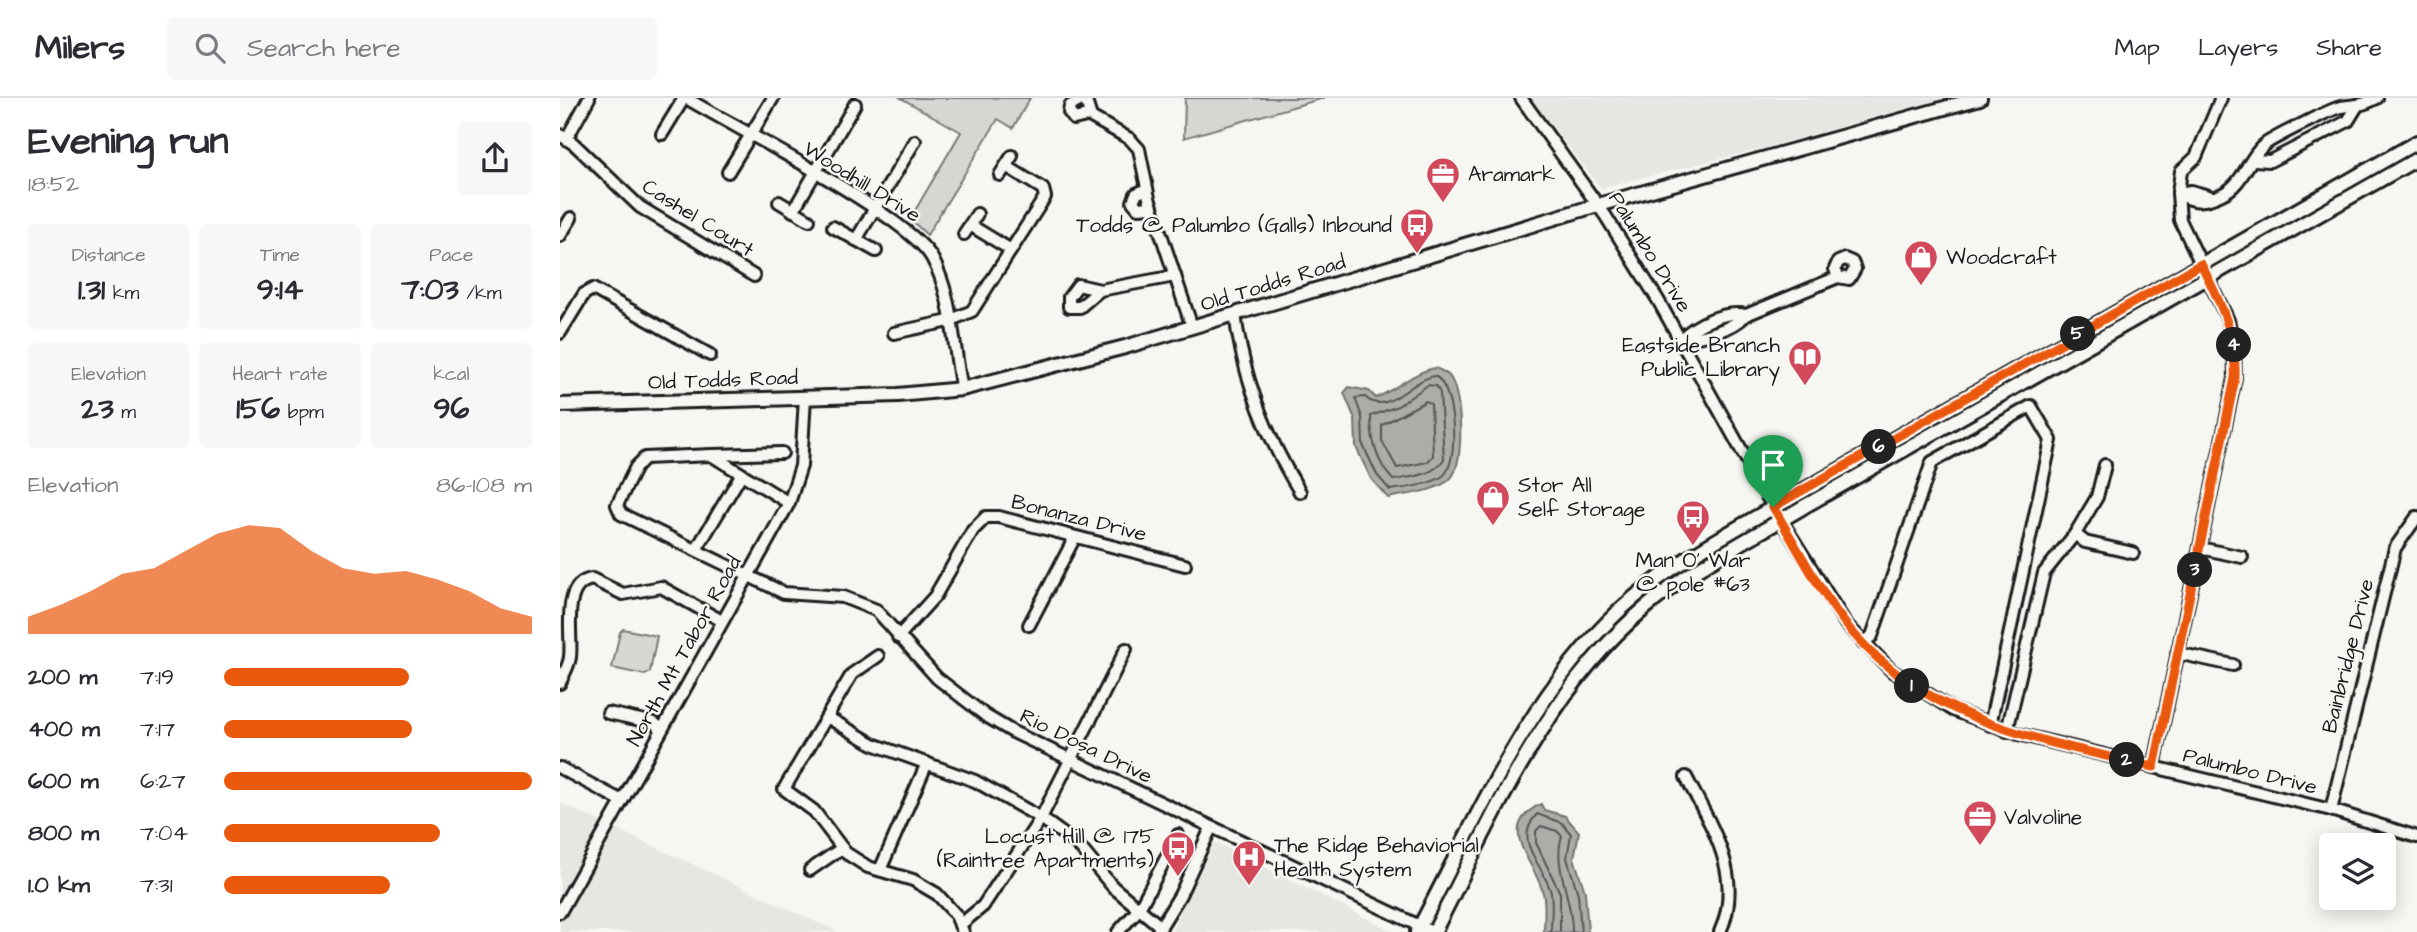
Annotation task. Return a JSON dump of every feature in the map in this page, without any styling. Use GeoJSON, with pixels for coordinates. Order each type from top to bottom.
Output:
{"type":"FeatureCollection","features":[{"type":"Feature","properties":{"kind":"main road","name":"Old Todds Road"},"geometry":{"type":"LineString","coordinates":[[560,405],[898,395],[962,389],[1192,327],[1598,205],[1980,98]]}},
{"type":"Feature","properties":{"kind":"main road"},"geometry":{"type":"LineString","coordinates":[[1425,931],[1522,735],[1553,687],[1584,647],[1651,584],[1690,556],[1773,507],[2417,142]]}},
{"type":"Feature","properties":{"kind":"main road"},"geometry":{"type":"LineString","coordinates":[[1425,931],[1560,703],[1590,664],[1634,617],[1660,595],[1781,520],[2417,159]]}},
{"type":"Feature","properties":{"kind":"street"},"geometry":{"type":"LineString","coordinates":[[564,137],[589,98]]}},
{"type":"Feature","properties":{"kind":"street"},"geometry":{"type":"LineString","coordinates":[[662,134],[685,98]]}},
{"type":"Feature","properties":{"kind":"street","name":"Woodhill Drive"},"geometry":{"type":"LineString","coordinates":[[685,98],[908,231],[931,256],[941,280],[962,389]]}},
{"type":"Feature","properties":{"kind":"street"},"geometry":{"type":"LineString","coordinates":[[728,172],[773,98]]}},
{"type":"Feature","properties":{"kind":"street","name":"Palumbo Drive"},"geometry":{"type":"LineString","coordinates":[[1521,98],[1598,205],[1681,339],[1773,507],[1846,624],[1892,671],[1923,694],[2007,731],[2331,810],[2417,836]]}},
{"type":"Feature","properties":{"kind":"street"},"geometry":{"type":"LineString","coordinates":[[2154,767],[2233,392],[2235,362],[2228,320],[2182,229],[2178,193],[2181,171],[2196,157],[2221,98]]}},
{"type":"Feature","properties":{"kind":"street"},"geometry":{"type":"LineString","coordinates":[[2178,193],[2189,201],[2201,202],[2213,197],[2232,187],[2263,146],[2341,107],[2356,108],[2377,98]]}},
{"type":"Feature","properties":{"kind":"street"},"geometry":{"type":"LineString","coordinates":[[793,211],[855,104]]}},
{"type":"Feature","properties":{"kind":"street"},"geometry":{"type":"LineString","coordinates":[[2254,160],[2270,161],[2306,143],[2348,121],[2356,108]]}},
{"type":"Feature","properties":{"kind":"street"},"geometry":{"type":"LineString","coordinates":[[1090,115],[1136,144],[1142,158],[1152,208],[1192,327]]}},
{"type":"Feature","properties":{"kind":"street"},"geometry":{"type":"LineString","coordinates":[[2299,128],[2306,143]]}},
{"type":"Feature","properties":{"kind":"street","name":"Cashel Court"},"geometry":{"type":"LineString","coordinates":[[564,137],[640,207],[754,276]]}},
{"type":"Feature","properties":{"kind":"street"},"geometry":{"type":"LineString","coordinates":[[856,240],[915,141]]}},
{"type":"Feature","properties":{"kind":"street"},"geometry":{"type":"LineString","coordinates":[[894,333],[949,321],[966,315],[978,305],[1042,202],[1045,192],[1006,166]]}},
{"type":"Feature","properties":{"kind":"street"},"geometry":{"type":"LineString","coordinates":[[1147,189],[1136,194],[1133,202],[1138,208],[1152,208]]}},
{"type":"Feature","properties":{"kind":"street"},"geometry":{"type":"LineString","coordinates":[[779,202],[808,220]]}},
{"type":"Feature","properties":{"kind":"street"},"geometry":{"type":"LineString","coordinates":[[977,214],[967,230],[1011,250]]}},
{"type":"Feature","properties":{"kind":"street"},"geometry":{"type":"LineString","coordinates":[[560,236],[571,218]]}},
{"type":"Feature","properties":{"kind":"street"},"geometry":{"type":"LineString","coordinates":[[833,227],[876,251]]}},
{"type":"Feature","properties":{"kind":"street"},"geometry":{"type":"LineString","coordinates":[[1100,290],[1175,276]]}},
{"type":"Feature","properties":{"kind":"street"},"geometry":{"type":"LineString","coordinates":[[1681,339],[1692,328],[1735,312],[1746,315],[1838,277]]}},
{"type":"Feature","properties":{"kind":"street"},"geometry":{"type":"LineString","coordinates":[[560,333],[584,294],[593,289],[710,355]]}},
{"type":"Feature","properties":{"kind":"street"},"geometry":{"type":"LineString","coordinates":[[1235,314],[1242,358],[1258,408],[1300,492]]}},
{"type":"Feature","properties":{"kind":"street","name":"North Mt Tabor Road"},"geometry":{"type":"LineString","coordinates":[[560,912],[789,503],[801,466],[806,397]]}},
{"type":"Feature","properties":{"kind":"street"},"geometry":{"type":"LineString","coordinates":[[1863,643],[1872,636],[1931,462],[2031,406],[2051,440],[1990,725]]}},
{"type":"Feature","properties":{"kind":"street"},"geometry":{"type":"LineString","coordinates":[[711,455],[782,453]]}},
{"type":"Feature","properties":{"kind":"street"},"geometry":{"type":"LineString","coordinates":[[711,455],[789,503]]}},
{"type":"Feature","properties":{"kind":"street","name":"Rio Dosa Drive"},"geometry":{"type":"LineString","coordinates":[[711,455],[645,458],[636,467],[617,505],[621,514],[784,593],[860,601],[876,610],[937,678],[986,716],[1072,762],[1425,931]]}},
{"type":"Feature","properties":{"kind":"street"},"geometry":{"type":"LineString","coordinates":[[2007,731],[2044,572],[2075,534],[2097,496],[2105,465]]}},
{"type":"Feature","properties":{"kind":"street"},"geometry":{"type":"LineString","coordinates":[[696,550],[741,475]]}},
{"type":"Feature","properties":{"kind":"street","name":"Bonanza Drive"},"geometry":{"type":"LineString","coordinates":[[898,637],[935,596],[980,520],[999,517],[1185,565]]}},
{"type":"Feature","properties":{"kind":"street","name":"Bainbridge Drive"},"geometry":{"type":"LineString","coordinates":[[2331,810],[2395,548],[2417,517]]}},
{"type":"Feature","properties":{"kind":"street"},"geometry":{"type":"LineString","coordinates":[[2075,534],[2085,542],[2133,553]]}},
{"type":"Feature","properties":{"kind":"street"},"geometry":{"type":"LineString","coordinates":[[1029,625],[1075,537]]}},
{"type":"Feature","properties":{"kind":"street"},"geometry":{"type":"LineString","coordinates":[[2200,548],[2242,557]]}},
{"type":"Feature","properties":{"kind":"street"},"geometry":{"type":"LineString","coordinates":[[560,683],[570,655],[569,606],[582,582],[587,579],[623,594],[661,587],[722,621]]}},
{"type":"Feature","properties":{"kind":"street"},"geometry":{"type":"LineString","coordinates":[[878,656],[852,674],[784,789],[814,811],[842,848],[868,867],[913,880],[937,894],[956,915],[962,929],[983,906],[1041,818],[1072,762],[1126,649]]}},
{"type":"Feature","properties":{"kind":"street"},"geometry":{"type":"LineString","coordinates":[[2178,653],[2232,665]]}},
{"type":"Feature","properties":{"kind":"street"},"geometry":{"type":"LineString","coordinates":[[608,713],[654,723],[662,729]]}},
{"type":"Feature","properties":{"kind":"street"},"geometry":{"type":"LineString","coordinates":[[827,717],[873,744],[975,781],[1041,818],[1078,845],[1113,887],[1159,929],[1211,828]]}},
{"type":"Feature","properties":{"kind":"street"},"geometry":{"type":"LineString","coordinates":[[880,870],[927,763]]}},
{"type":"Feature","properties":{"kind":"street"},"geometry":{"type":"LineString","coordinates":[[560,768],[622,801]]}},
{"type":"Feature","properties":{"kind":"street"},"geometry":{"type":"LineString","coordinates":[[1686,778],[1715,834],[1730,875],[1729,902],[1720,932]]}},
{"type":"Feature","properties":{"kind":"street"},"geometry":{"type":"LineString","coordinates":[[1118,932],[1139,909],[1178,835]]}},
{"type":"Feature","properties":{"kind":"street"},"geometry":{"type":"LineString","coordinates":[[810,870],[842,848]]}},
{"type":"Feature","properties":{"kind":"shaded area"},"geometry":{"type":"Polygon","coordinates":[[[901,98],[1030,98],[1013,128],[998,119],[927,235],[910,219],[961,132],[901,98]]]}},
{"type":"Feature","properties":{"kind":"shaded area"},"geometry":{"type":"Polygon","coordinates":[[[1185,98],[1324,98],[1184,138],[1185,98]]]}},
{"type":"Feature","properties":{"kind":"shaded area"},"geometry":{"type":"Polygon","coordinates":[[[1530,98],[1943,98],[1772,146],[1601,188],[1530,98]]]}},
{"type":"Feature","properties":{"kind":"shaded area"},"geometry":{"type":"Polygon","coordinates":[[[623,629],[657,636],[650,672],[645,675],[612,668],[623,629]]]}},
{"type":"Feature","properties":{"kind":"shaded area"},"geometry":{"type":"Polygon","coordinates":[[[560,803],[838,932],[560,932],[560,803]]]}},
{"type":"Feature","properties":{"kind":"shaded area","name":"The Ridge Behaviorial Health System"},"geometry":{"type":"Polygon","coordinates":[[[1215,842],[1394,932],[1171,932],[1215,842]]]}},
{"type":"Feature","properties":{"kind":"water"},"geometry":{"type":"Polygon","coordinates":[[[1436,368],[1450,377],[1457,398],[1460,444],[1455,470],[1451,478],[1438,486],[1388,498],[1371,479],[1356,447],[1355,419],[1344,393],[1349,387],[1369,391],[1376,398],[1413,376],[1436,368]]]}},
{"type":"Feature","properties":{"kind":"water"},"geometry":{"type":"Polygon","coordinates":[[[1541,804],[1544,810],[1565,816],[1579,832],[1574,858],[1585,892],[1588,932],[1544,932],[1543,893],[1521,846],[1519,834],[1520,823],[1527,813],[1541,804]]]}},
{"type":"Feature","properties":{"kind":"place","name":"Aramark"},"geometry":{"type":"Point","coordinates":[1443,204]}},
{"type":"Feature","properties":{"kind":"place","name":"Todds @ Palumbo (Galls) Inbound"},"geometry":{"type":"Point","coordinates":[1417,255]}},
{"type":"Feature","properties":{"kind":"place","name":"Woodcraft"},"geometry":{"type":"Point","coordinates":[1921,287]}},
{"type":"Feature","properties":{"kind":"place","name":"Eastside Branch Public Library"},"geometry":{"type":"Point","coordinates":[1805,387]}},
{"type":"Feature","properties":{"kind":"place","name":"Stor All Self Storage"},"geometry":{"type":"Point","coordinates":[1493,527]}},
{"type":"Feature","properties":{"kind":"place","name":"Man O' War @ pole #63"},"geometry":{"type":"Point","coordinates":[1693,547]}},
{"type":"Feature","properties":{"kind":"place","name":"Valvoline"},"geometry":{"type":"Point","coordinates":[1980,847]}},
{"type":"Feature","properties":{"kind":"place","name":"Locust Hill @ 175 (Raintree Apartments)"},"geometry":{"type":"Point","coordinates":[1178,878]}},
{"type":"Feature","properties":{"kind":"place","name":"The Ridge Behaviorial Health System"},"geometry":{"type":"Point","coordinates":[1249,887]}},
{"type":"Feature","properties":{"kind":"route"},"geometry":{"type":"LineString","coordinates":[[2201,264],[2224,309],[2234,345],[2233,392],[2154,767],[2035,739],[1990,725],[1923,694],[1878,659],[1853,633],[1773,507],[2201,264]]}}]}
